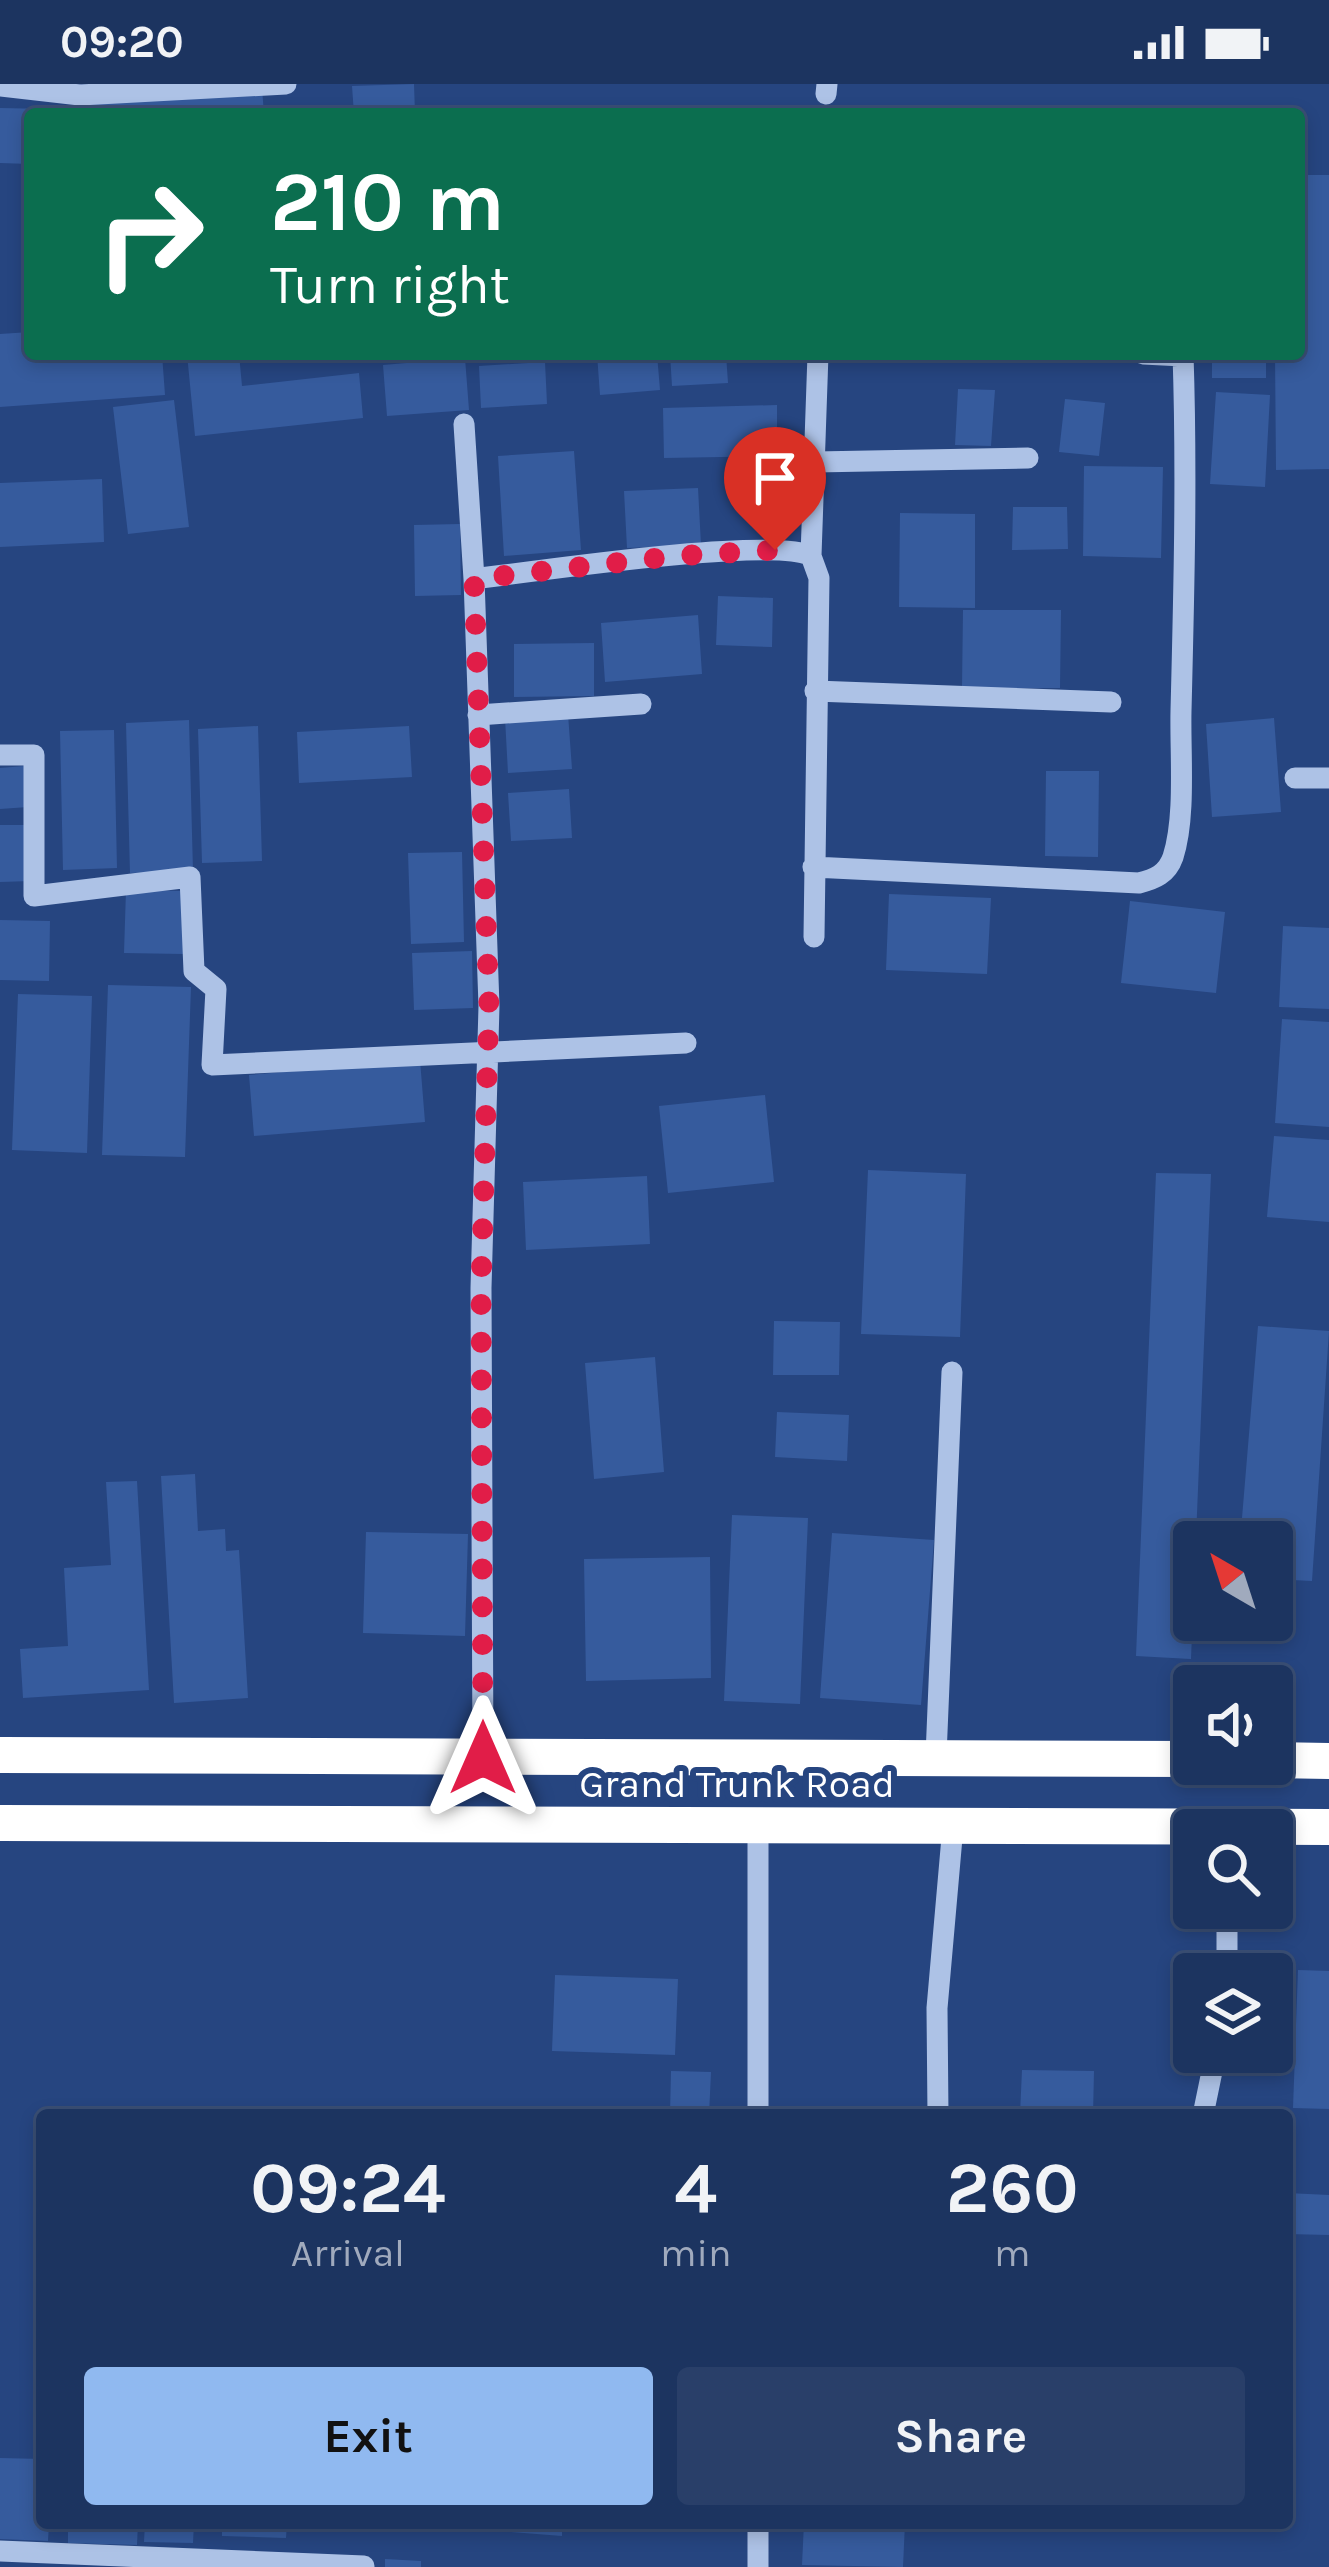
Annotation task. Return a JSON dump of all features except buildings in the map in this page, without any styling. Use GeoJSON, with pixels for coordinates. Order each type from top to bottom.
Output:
{"type":"FeatureCollection","features":[{"type":"Feature","properties":{"kind":"highway","name":"Grand Trunk Road"},"geometry":{"type":"LineString","coordinates":[[0,1754],[1173,1760]]}},
{"type":"Feature","properties":{"kind":"highway"},"geometry":{"type":"LineString","coordinates":[[1293,1760],[1329,1761]]}},
{"type":"Feature","properties":{"kind":"highway","name":"Grand Trunk Road"},"geometry":{"type":"LineString","coordinates":[[0,1823],[1173,1828]]}},
{"type":"Feature","properties":{"kind":"highway","name":"Grand Trunk Road"},"geometry":{"type":"LineString","coordinates":[[1293,1827],[1329,1827]]}},
{"type":"Feature","properties":{"kind":"street"},"geometry":{"type":"LineString","coordinates":[[0,86],[80,95],[286,84]]}},
{"type":"Feature","properties":{"kind":"street"},"geometry":{"type":"LineString","coordinates":[[814,937],[819,578],[811,556],[818,360]]}},
{"type":"Feature","properties":{"kind":"street"},"geometry":{"type":"LineString","coordinates":[[812,868],[1139,883],[1167,870],[1174,854],[1180,799],[1183,360]]}},
{"type":"Feature","properties":{"kind":"street"},"geometry":{"type":"LineString","coordinates":[[464,424],[474,579],[488,1052],[481,1288],[483,1758]]}},
{"type":"Feature","properties":{"kind":"street"},"geometry":{"type":"LineString","coordinates":[[814,462],[1028,458]]}},
{"type":"Feature","properties":{"kind":"street"},"geometry":{"type":"LineString","coordinates":[[474,579],[722,553],[800,550],[811,556]]}},
{"type":"Feature","properties":{"kind":"street"},"geometry":{"type":"LineString","coordinates":[[815,691],[1111,701]]}},
{"type":"Feature","properties":{"kind":"street"},"geometry":{"type":"LineString","coordinates":[[478,715],[640,704]]}},
{"type":"Feature","properties":{"kind":"street"},"geometry":{"type":"LineString","coordinates":[[0,755],[34,755],[34,896],[190,877],[194,971],[217,989],[212,1065],[686,1043]]}},
{"type":"Feature","properties":{"kind":"street"},"geometry":{"type":"LineString","coordinates":[[1295,778],[1329,778]]}},
{"type":"Feature","properties":{"kind":"street"},"geometry":{"type":"LineString","coordinates":[[936,1756],[952,1372]]}},
{"type":"Feature","properties":{"kind":"street"},"geometry":{"type":"LineString","coordinates":[[758,1826],[758,2109]]}},
{"type":"Feature","properties":{"kind":"street"},"geometry":{"type":"LineString","coordinates":[[938,2109],[937,2008],[952,1826]]}},
{"type":"Feature","properties":{"kind":"street"},"geometry":{"type":"LineString","coordinates":[[1204,2109],[1212,2073]]}},
{"type":"Feature","properties":{"kind":"street"},"geometry":{"type":"LineString","coordinates":[[758,2529],[758,2567]]}},
{"type":"Feature","properties":{"kind":"street"},"geometry":{"type":"LineString","coordinates":[[0,2552],[364,2566]]}},
{"type":"Feature","properties":{"kind":"route"},"geometry":{"type":"LineString","coordinates":[[483,1758],[481,1288],[489,1006],[474,579],[602,563],[775,550]]}}]}
